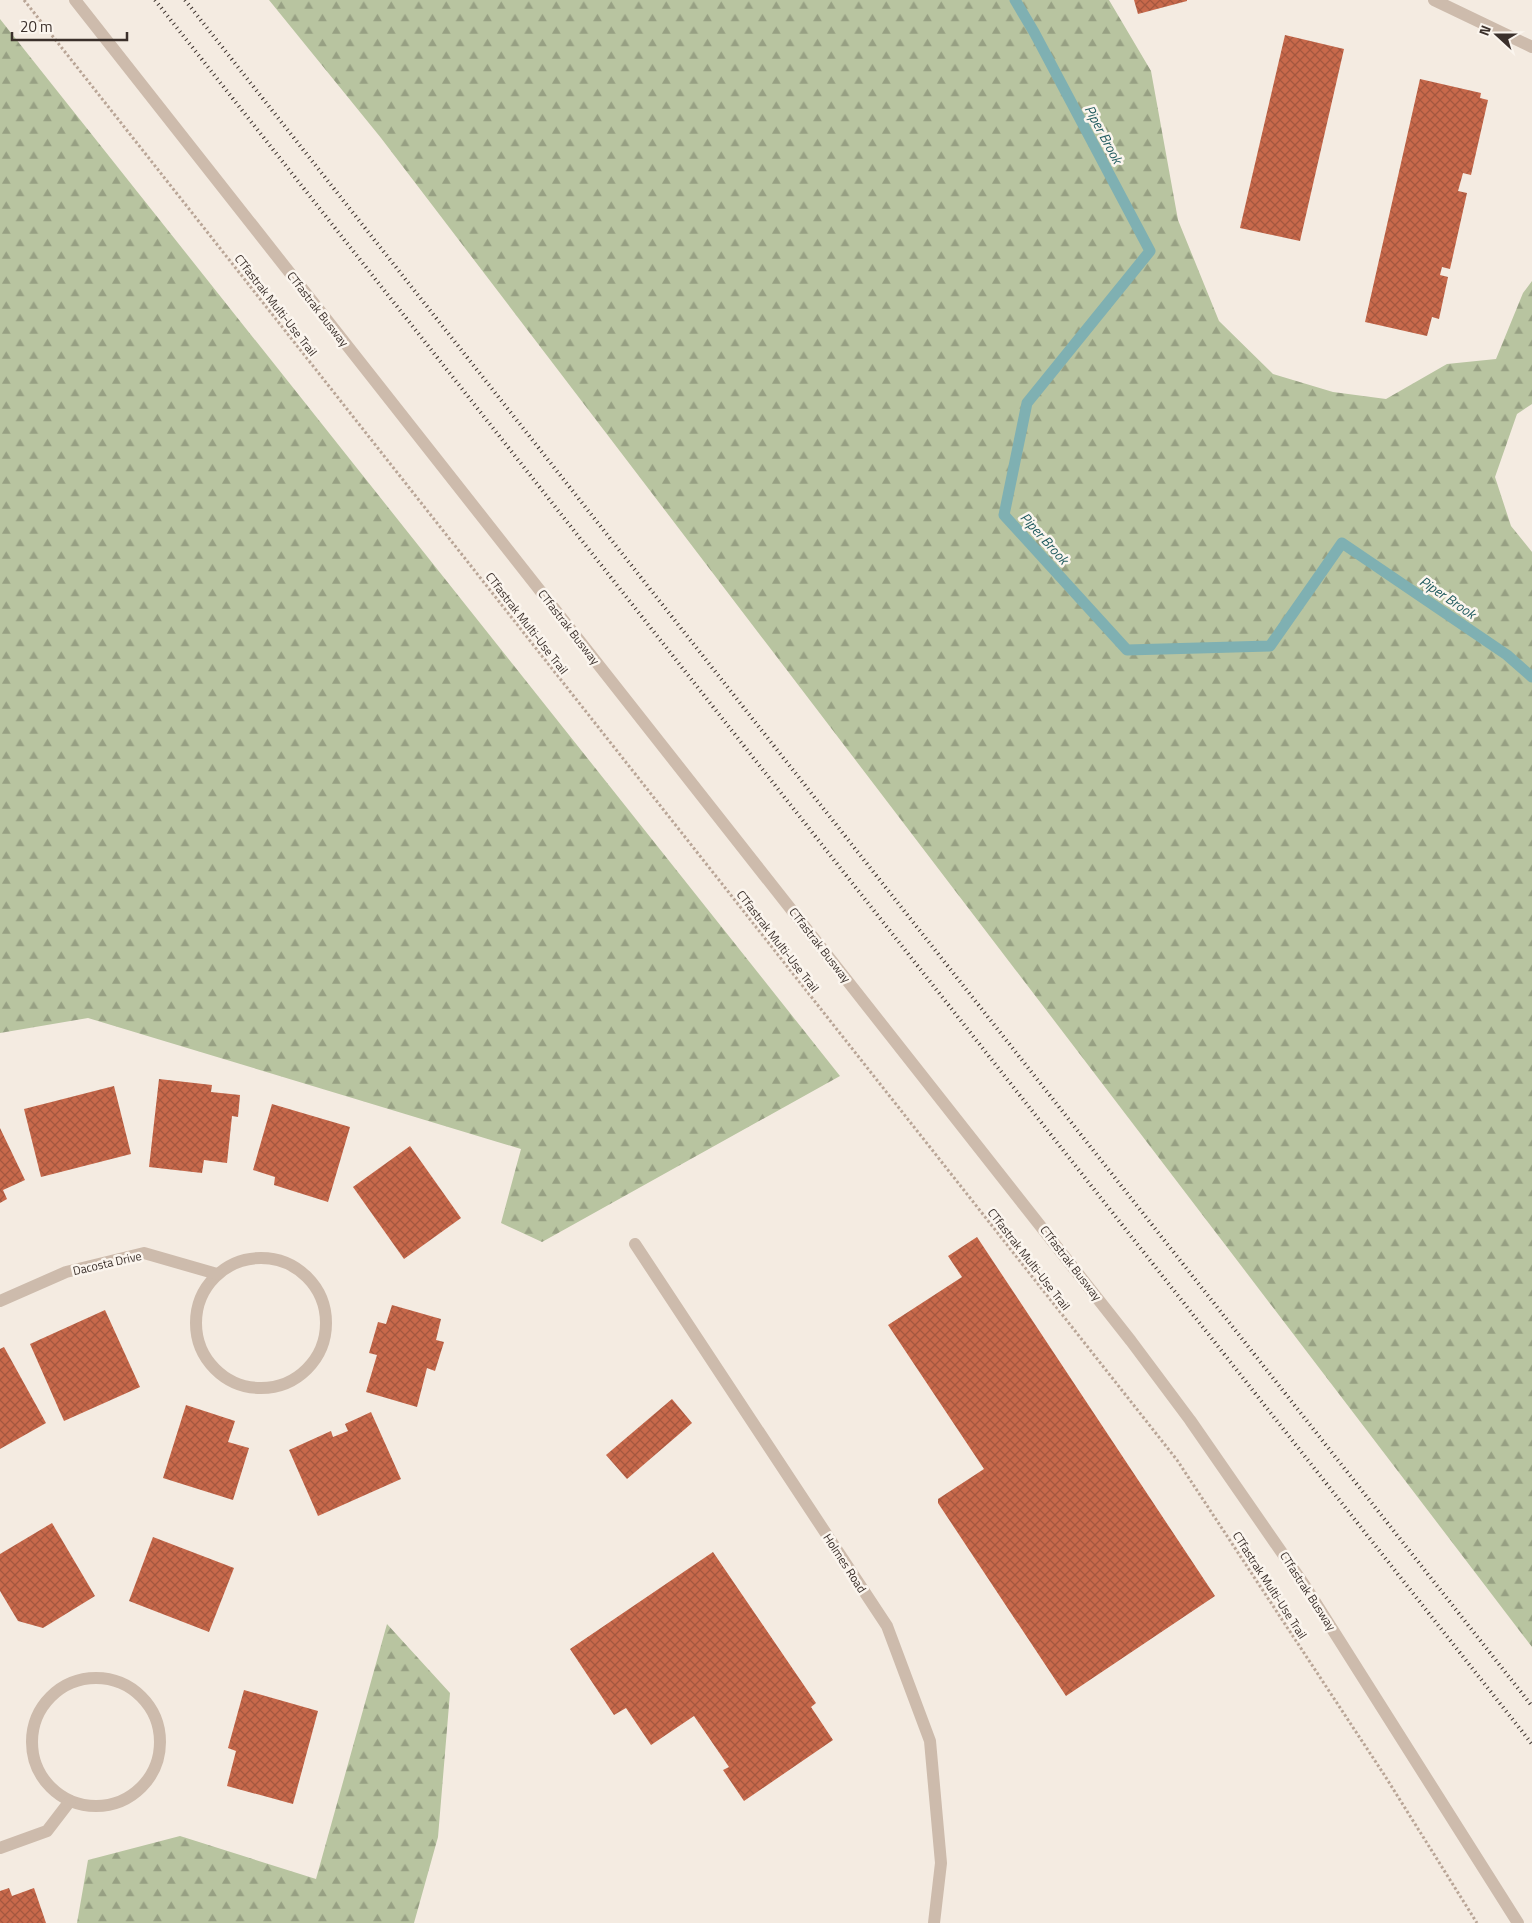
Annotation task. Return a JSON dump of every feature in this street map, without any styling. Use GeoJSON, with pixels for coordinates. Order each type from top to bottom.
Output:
{"type":"FeatureCollection","features":[{"type":"Feature","properties":{"kind":"street","name":"CTfastrak Busway"},"geometry":{"type":"LineString","coordinates":[[75,0],[1053,1240],[1143,1357],[1196,1428],[1305,1586],[1518,1923]]}},
{"type":"Feature","properties":{"kind":"street"},"geometry":{"type":"LineString","coordinates":[[1434,0],[1532,47]]}},
{"type":"Feature","properties":{"kind":"street","name":"Holmes Road"},"geometry":{"type":"LineString","coordinates":[[635,1244],[887,1626],[930,1740],[941,1863],[934,1923]]}},
{"type":"Feature","properties":{"kind":"street","name":"Dacosta Drive"},"geometry":{"type":"LineString","coordinates":[[0,1301],[66,1272],[144,1253],[217,1274]]}},
{"type":"Feature","properties":{"kind":"street"},"geometry":{"type":"LineString","coordinates":[[255,1257],[276,1259],[295,1267],[311,1281],[322,1299],[326,1320],[324,1340],[315,1360],[299,1376],[280,1386],[257,1389],[236,1384],[217,1372],[203,1355],[196,1334],[196,1312],[204,1291],[217,1274],[234,1262],[255,1257]]}},
{"type":"Feature","properties":{"kind":"street"},"geometry":{"type":"LineString","coordinates":[[91,1677],[112,1678],[132,1688],[147,1702],[157,1721],[160,1742],[157,1763],[146,1781],[131,1796],[112,1804],[91,1807],[70,1801],[52,1790],[38,1773],[32,1753],[32,1731],[39,1711],[52,1694],[70,1682],[91,1677]]}},
{"type":"Feature","properties":{"kind":"street"},"geometry":{"type":"LineString","coordinates":[[0,1848],[47,1831],[70,1801]]}},
{"type":"Feature","properties":{"kind":"path","name":"CTfastrak Multi-Use Trail"},"geometry":{"type":"LineString","coordinates":[[24,0],[1177,1460],[1385,1776],[1477,1923]]}},
{"type":"Feature","properties":{"kind":"green space"},"geometry":{"type":"Polygon","coordinates":[[[269,0],[1109,0],[1151,71],[1178,220],[1219,321],[1273,374],[1333,392],[1386,399],[1447,364],[1496,359],[1523,293],[1532,281],[1532,404],[1517,414],[1495,477],[1511,526],[1532,552],[1532,1647],[381,138],[269,0]]]}},
{"type":"Feature","properties":{"kind":"green space"},"geometry":{"type":"Polygon","coordinates":[[[0,19],[840,1076],[542,1242],[501,1223],[521,1149],[88,1018],[0,1033],[0,19]]]}},
{"type":"Feature","properties":{"kind":"green space"},"geometry":{"type":"Polygon","coordinates":[[[387,1624],[450,1693],[438,1837],[414,1923],[77,1923],[88,1860],[180,1836],[316,1879],[387,1624]]]}},
{"type":"Feature","properties":{"kind":"building"},"geometry":{"type":"Polygon","coordinates":[[[1134,0],[1187,0],[1187,1],[1138,14],[1134,0]]]}},
{"type":"Feature","properties":{"kind":"building"},"geometry":{"type":"Polygon","coordinates":[[[1285,35],[1344,49],[1300,241],[1240,228],[1285,35]]]}},
{"type":"Feature","properties":{"kind":"building"},"geometry":{"type":"Polygon","coordinates":[[[1420,79],[1481,93],[1480,98],[1488,100],[1471,175],[1463,173],[1458,191],[1467,193],[1450,269],[1442,267],[1440,275],[1448,277],[1439,319],[1432,317],[1427,336],[1365,322],[1420,79]]]}},
{"type":"Feature","properties":{"kind":"building"},"geometry":{"type":"Polygon","coordinates":[[[159,1079],[212,1085],[211,1092],[240,1095],[238,1117],[232,1116],[227,1163],[204,1160],[202,1173],[149,1167],[159,1079]]]}},
{"type":"Feature","properties":{"kind":"building"},"geometry":{"type":"Polygon","coordinates":[[[114,1086],[131,1154],[41,1177],[24,1109],[114,1086]]]}},
{"type":"Feature","properties":{"kind":"building"},"geometry":{"type":"Polygon","coordinates":[[[272,1104],[350,1127],[328,1202],[274,1185],[275,1177],[253,1170],[272,1104]]]}},
{"type":"Feature","properties":{"kind":"building"},"geometry":{"type":"Polygon","coordinates":[[[0,1128],[25,1180],[3,1190],[7,1199],[0,1203],[0,1128]]]}},
{"type":"Feature","properties":{"kind":"building"},"geometry":{"type":"Polygon","coordinates":[[[410,1146],[461,1218],[404,1259],[353,1187],[410,1146]]]}},
{"type":"Feature","properties":{"kind":"building"},"geometry":{"type":"Polygon","coordinates":[[[977,1237],[1215,1596],[1066,1696],[938,1503],[938,1499],[984,1469],[888,1325],[962,1277],[948,1256],[977,1237]]]}},
{"type":"Feature","properties":{"kind":"building"},"geometry":{"type":"Polygon","coordinates":[[[392,1305],[441,1319],[436,1340],[444,1342],[435,1371],[427,1368],[417,1407],[366,1392],[377,1355],[369,1353],[378,1322],[386,1324],[392,1305]]]}},
{"type":"Feature","properties":{"kind":"building"},"geometry":{"type":"Polygon","coordinates":[[[105,1310],[140,1387],[64,1421],[30,1344],[105,1310]]]}},
{"type":"Feature","properties":{"kind":"building"},"geometry":{"type":"Polygon","coordinates":[[[4,1347],[46,1423],[0,1449],[0,1349],[4,1347]]]}},
{"type":"Feature","properties":{"kind":"building"},"geometry":{"type":"Polygon","coordinates":[[[672,1399],[692,1423],[627,1479],[606,1455],[672,1399]]]}},
{"type":"Feature","properties":{"kind":"building"},"geometry":{"type":"Polygon","coordinates":[[[186,1405],[235,1421],[228,1442],[249,1448],[233,1500],[163,1478],[186,1405]]]}},
{"type":"Feature","properties":{"kind":"building"},"geometry":{"type":"Polygon","coordinates":[[[371,1412],[401,1479],[318,1516],[289,1450],[331,1431],[333,1437],[348,1431],[345,1424],[371,1412]]]}},
{"type":"Feature","properties":{"kind":"building"},"geometry":{"type":"Polygon","coordinates":[[[52,1523],[95,1596],[43,1628],[18,1621],[0,1591],[0,1554],[52,1523]]]}},
{"type":"Feature","properties":{"kind":"building"},"geometry":{"type":"Polygon","coordinates":[[[153,1537],[234,1568],[209,1632],[129,1601],[153,1537]]]}},
{"type":"Feature","properties":{"kind":"building"},"geometry":{"type":"Polygon","coordinates":[[[713,1552],[816,1703],[811,1707],[833,1740],[744,1801],[723,1770],[729,1767],[694,1716],[651,1745],[626,1708],[614,1715],[570,1649],[713,1552]]]}},
{"type":"Feature","properties":{"kind":"building"},"geometry":{"type":"Polygon","coordinates":[[[244,1690],[318,1711],[293,1804],[227,1786],[236,1751],[228,1748],[244,1690]]]}},
{"type":"Feature","properties":{"kind":"building"},"geometry":{"type":"Polygon","coordinates":[[[9,1888],[12,1896],[34,1888],[46,1923],[0,1923],[0,1891],[9,1888]]]}},
{"type":"Feature","properties":{"kind":"waterway","name":"Piper Brook"},"geometry":{"type":"LineString","coordinates":[[1015,0],[1034,32],[1150,251],[1027,403],[1004,515],[1127,650],[1270,646],[1342,543],[1507,655],[1532,677]]}},
{"type":"Feature","properties":{"kind":"railway"},"geometry":{"type":"LineString","coordinates":[[155,0],[1532,1744]]}},
{"type":"Feature","properties":{"kind":"railway"},"geometry":{"type":"LineString","coordinates":[[185,0],[1532,1706]]}}]}
